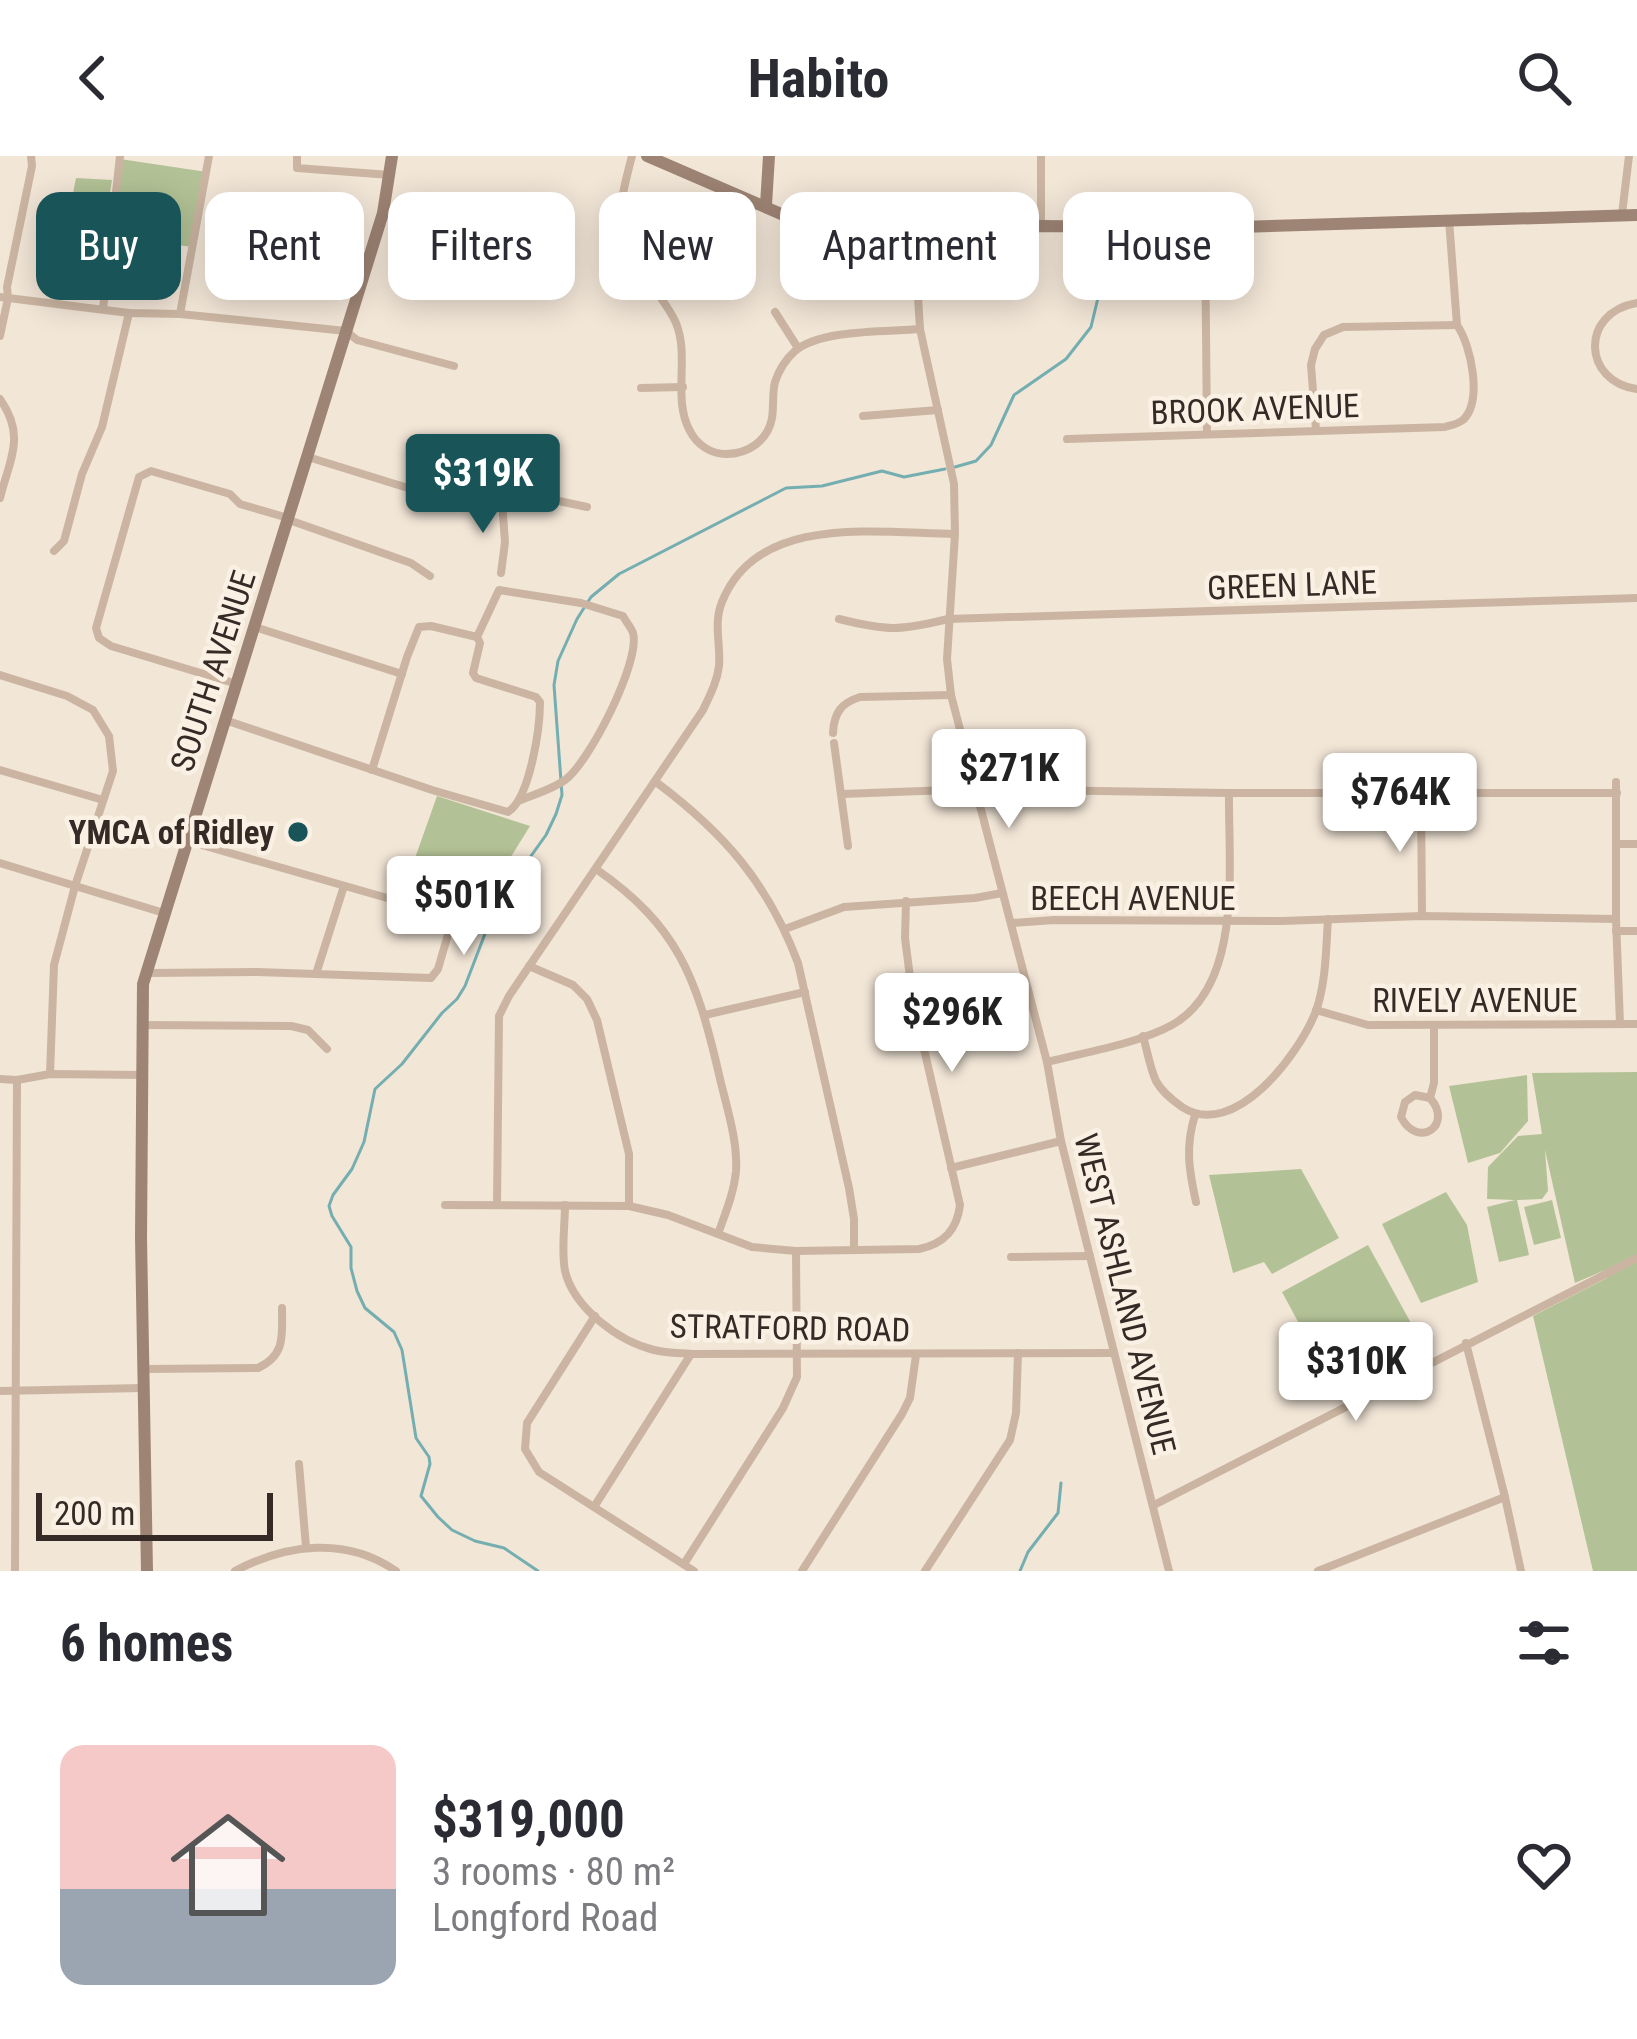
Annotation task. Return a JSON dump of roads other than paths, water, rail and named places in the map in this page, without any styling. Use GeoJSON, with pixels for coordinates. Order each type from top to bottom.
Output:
{"type":"FeatureCollection","features":[{"type":"Feature","properties":{"kind":"street"},"geometry":{"type":"LineString","coordinates":[[0,337],[32,156]]}},
{"type":"Feature","properties":{"kind":"street"},"geometry":{"type":"LineString","coordinates":[[103,309],[120,156]]}},
{"type":"Feature","properties":{"kind":"street"},"geometry":{"type":"LineString","coordinates":[[180,314],[209,156]]}},
{"type":"Feature","properties":{"kind":"street"},"geometry":{"type":"LineString","coordinates":[[297,156],[297,168],[390,176]]}},
{"type":"Feature","properties":{"kind":"street","name":"SOUTH AVENUE"},"geometry":{"type":"LineString","coordinates":[[147,1571],[141,1238],[143,984],[383,213],[392,156]]}},
{"type":"Feature","properties":{"kind":"street"},"geometry":{"type":"LineString","coordinates":[[632,156],[621,197],[622,235],[676,323],[682,351],[684,417],[699,444],[713,453],[748,451],[762,440],[772,423],[774,385],[782,364],[798,348],[835,336],[920,329]]}},
{"type":"Feature","properties":{"kind":"street"},"geometry":{"type":"LineString","coordinates":[[646,156],[780,212]]}},
{"type":"Feature","properties":{"kind":"street"},"geometry":{"type":"LineString","coordinates":[[766,205],[769,156]]}},
{"type":"Feature","properties":{"kind":"street"},"geometry":{"type":"LineString","coordinates":[[1041,156],[1041,226],[1063,226]]}},
{"type":"Feature","properties":{"kind":"street"},"geometry":{"type":"LineString","coordinates":[[1621,217],[1629,156]]}},
{"type":"Feature","properties":{"kind":"street"},"geometry":{"type":"LineString","coordinates":[[1254,226],[1637,215]]}},
{"type":"Feature","properties":{"kind":"street"},"geometry":{"type":"LineString","coordinates":[[1316,430],[1311,365],[1324,335],[1343,327],[1457,325],[1449,220]]}},
{"type":"Feature","properties":{"kind":"street"},"geometry":{"type":"LineString","coordinates":[[4,297],[346,331],[357,340],[454,366]]}},
{"type":"Feature","properties":{"kind":"street","name":"WEST ASHLAND AVENUE"},"geometry":{"type":"LineString","coordinates":[[918,300],[920,329],[955,484],[946,658],[952,695],[1047,1062],[1060,1141],[1168,1571]]}},
{"type":"Feature","properties":{"kind":"street"},"geometry":{"type":"LineString","coordinates":[[1206,300],[1207,434]]}},
{"type":"Feature","properties":{"kind":"street"},"geometry":{"type":"LineString","coordinates":[[1637,303],[1605,316],[1595,353],[1604,372],[1619,387],[1637,389]]}},
{"type":"Feature","properties":{"kind":"street"},"geometry":{"type":"LineString","coordinates":[[775,312],[798,348]]}},
{"type":"Feature","properties":{"kind":"street"},"geometry":{"type":"LineString","coordinates":[[53,551],[64,541],[82,474],[102,427],[129,313]]}},
{"type":"Feature","properties":{"kind":"street","name":"BROOK AVENUE"},"geometry":{"type":"LineString","coordinates":[[1067,439],[1445,428],[1460,423],[1474,398],[1470,350],[1457,325]]}},
{"type":"Feature","properties":{"kind":"street"},"geometry":{"type":"LineString","coordinates":[[641,388],[683,387]]}},
{"type":"Feature","properties":{"kind":"street"},"geometry":{"type":"LineString","coordinates":[[0,399],[15,424],[15,437],[0,498]]}},
{"type":"Feature","properties":{"kind":"street"},"geometry":{"type":"LineString","coordinates":[[863,416],[938,410]]}},
{"type":"Feature","properties":{"kind":"street"},"geometry":{"type":"LineString","coordinates":[[308,457],[430,497],[471,504],[554,500],[587,507]]}},
{"type":"Feature","properties":{"kind":"street"},"geometry":{"type":"LineString","coordinates":[[237,684],[111,646],[99,638],[96,628],[139,477],[152,471],[230,494],[240,504],[411,562],[430,576]]}},
{"type":"Feature","properties":{"kind":"street"},"geometry":{"type":"LineString","coordinates":[[500,573],[505,542],[502,501]]}},
{"type":"Feature","properties":{"kind":"street"},"geometry":{"type":"LineString","coordinates":[[497,1204],[497,1025],[503,1006],[703,710],[715,685],[719,662],[716,627],[732,581],[746,564],[802,536],[955,534]]}},
{"type":"Feature","properties":{"kind":"street"},"geometry":{"type":"LineString","coordinates":[[225,720],[497,811],[514,810],[535,746],[540,702],[473,673],[480,644],[477,637],[499,590],[623,616],[634,635],[630,661],[601,732],[562,782],[521,800]]}},
{"type":"Feature","properties":{"kind":"street","name":"GREEN LANE"},"geometry":{"type":"LineString","coordinates":[[839,619],[883,630],[948,620],[1637,598]]}},
{"type":"Feature","properties":{"kind":"street"},"geometry":{"type":"LineString","coordinates":[[255,627],[402,674]]}},
{"type":"Feature","properties":{"kind":"street"},"geometry":{"type":"LineString","coordinates":[[372,770],[419,627],[477,637]]}},
{"type":"Feature","properties":{"kind":"street"},"geometry":{"type":"LineString","coordinates":[[0,675],[67,696],[93,710],[109,736],[113,771],[54,964],[50,1074]]}},
{"type":"Feature","properties":{"kind":"street"},"geometry":{"type":"LineString","coordinates":[[848,846],[834,738],[838,711],[860,697],[952,695]]}},
{"type":"Feature","properties":{"kind":"street"},"geometry":{"type":"LineString","coordinates":[[0,770],[103,800]]}},
{"type":"Feature","properties":{"kind":"street"},"geometry":{"type":"LineString","coordinates":[[656,782],[734,851],[763,888],[785,929],[798,963],[849,1188],[854,1250]]}},
{"type":"Feature","properties":{"kind":"street"},"geometry":{"type":"LineString","coordinates":[[842,794],[976,789],[1421,794],[1616,788],[1620,1024]]}},
{"type":"Feature","properties":{"kind":"street"},"geometry":{"type":"LineString","coordinates":[[1047,1062],[1175,1024],[1202,1000],[1218,966],[1228,921],[1228,794]]}},
{"type":"Feature","properties":{"kind":"street"},"geometry":{"type":"LineString","coordinates":[[1421,794],[1422,916]]}},
{"type":"Feature","properties":{"kind":"street"},"geometry":{"type":"LineString","coordinates":[[146,973],[431,978],[452,924],[448,917],[187,841]]}},
{"type":"Feature","properties":{"kind":"street"},"geometry":{"type":"LineString","coordinates":[[1616,844],[1637,844]]}},
{"type":"Feature","properties":{"kind":"street"},"geometry":{"type":"LineString","coordinates":[[0,863],[164,913]]}},
{"type":"Feature","properties":{"kind":"street"},"geometry":{"type":"LineString","coordinates":[[596,869],[636,898],[660,925],[691,976],[705,1015],[736,1157],[731,1198],[718,1234]]}},
{"type":"Feature","properties":{"kind":"street"},"geometry":{"type":"LineString","coordinates":[[316,974],[344,886]]}},
{"type":"Feature","properties":{"kind":"street"},"geometry":{"type":"LineString","coordinates":[[785,929],[844,907],[1002,893]]}},
{"type":"Feature","properties":{"kind":"street"},"geometry":{"type":"LineString","coordinates":[[445,1204],[629,1206],[668,1215],[752,1247],[796,1251],[920,1249],[939,1243],[958,1221],[960,1205],[916,1016],[905,938],[906,902]]}},
{"type":"Feature","properties":{"kind":"street","name":"BEECH AVENUE"},"geometry":{"type":"LineString","coordinates":[[1011,923],[1422,916],[1616,919]]}},
{"type":"Feature","properties":{"kind":"street"},"geometry":{"type":"LineString","coordinates":[[1143,1036],[1155,1079],[1169,1098],[1195,1115],[1223,1114],[1242,1104],[1275,1074],[1316,1010],[1328,919]]}},
{"type":"Feature","properties":{"kind":"street"},"geometry":{"type":"LineString","coordinates":[[1616,931],[1637,931]]}},
{"type":"Feature","properties":{"kind":"street"},"geometry":{"type":"LineString","coordinates":[[529,966],[573,985],[597,1019],[629,1154],[629,1206]]}},
{"type":"Feature","properties":{"kind":"street"},"geometry":{"type":"LineString","coordinates":[[705,1015],[805,992]]}},
{"type":"Feature","properties":{"kind":"street"},"geometry":{"type":"LineString","coordinates":[[916,1016],[964,1005]]}},
{"type":"Feature","properties":{"kind":"street","name":"RIVELY AVENUE"},"geometry":{"type":"LineString","coordinates":[[1316,1010],[1368,1025],[1637,1024]]}},
{"type":"Feature","properties":{"kind":"street"},"geometry":{"type":"LineString","coordinates":[[142,1025],[290,1026],[308,1030],[327,1049]]}},
{"type":"Feature","properties":{"kind":"street"},"geometry":{"type":"LineString","coordinates":[[1430,1098],[1434,1026]]}},
{"type":"Feature","properties":{"kind":"street"},"geometry":{"type":"LineString","coordinates":[[0,1079],[143,1075]]}},
{"type":"Feature","properties":{"kind":"street"},"geometry":{"type":"LineString","coordinates":[[15,1571],[16,1080]]}},
{"type":"Feature","properties":{"kind":"street"},"geometry":{"type":"LineString","coordinates":[[1415,1095],[1430,1098],[1439,1110],[1433,1128],[1421,1133],[1407,1128],[1401,1112],[1405,1102],[1415,1095]]}},
{"type":"Feature","properties":{"kind":"street"},"geometry":{"type":"LineString","coordinates":[[1195,1115],[1187,1156],[1196,1202]]}},
{"type":"Feature","properties":{"kind":"street"},"geometry":{"type":"LineString","coordinates":[[951,1168],[1060,1141]]}},
{"type":"Feature","properties":{"kind":"street","name":"STRATFORD ROAD"},"geometry":{"type":"LineString","coordinates":[[566,1205],[566,1273],[574,1292],[621,1336],[654,1350],[691,1354],[1114,1353]]}},
{"type":"Feature","properties":{"kind":"street"},"geometry":{"type":"LineString","coordinates":[[684,1564],[796,1384],[796,1251]]}},
{"type":"Feature","properties":{"kind":"street"},"geometry":{"type":"LineString","coordinates":[[1011,1257],[1090,1256]]}},
{"type":"Feature","properties":{"kind":"street"},"geometry":{"type":"LineString","coordinates":[[1154,1504],[1637,1258]]}},
{"type":"Feature","properties":{"kind":"street"},"geometry":{"type":"LineString","coordinates":[[143,1369],[258,1368],[272,1362],[283,1346],[282,1308]]}},
{"type":"Feature","properties":{"kind":"street"},"geometry":{"type":"LineString","coordinates":[[595,1316],[526,1428],[524,1442],[530,1460],[559,1486],[694,1571]]}},
{"type":"Feature","properties":{"kind":"street"},"geometry":{"type":"LineString","coordinates":[[1466,1343],[1521,1571]]}},
{"type":"Feature","properties":{"kind":"street"},"geometry":{"type":"LineString","coordinates":[[594,1507],[691,1354]]}},
{"type":"Feature","properties":{"kind":"street"},"geometry":{"type":"LineString","coordinates":[[802,1571],[907,1405],[916,1354]]}},
{"type":"Feature","properties":{"kind":"street"},"geometry":{"type":"LineString","coordinates":[[925,1571],[1010,1440],[1018,1354]]}},
{"type":"Feature","properties":{"kind":"street"},"geometry":{"type":"LineString","coordinates":[[0,1390],[144,1388]]}},
{"type":"Feature","properties":{"kind":"street"},"geometry":{"type":"LineString","coordinates":[[299,1464],[306,1547]]}},
{"type":"Feature","properties":{"kind":"street"},"geometry":{"type":"LineString","coordinates":[[1318,1571],[1505,1498]]}},
{"type":"Feature","properties":{"kind":"street"},"geometry":{"type":"LineString","coordinates":[[235,1571],[265,1555],[306,1547],[365,1554],[396,1571]]}},
{"type":"Feature","properties":{"kind":"waterway"},"geometry":{"type":"LineString","coordinates":[[955,467],[976,461],[991,445],[1014,395],[1066,359],[1091,327],[1097,300]]}},
{"type":"Feature","properties":{"kind":"waterway"},"geometry":{"type":"LineString","coordinates":[[538,1571],[504,1548],[452,1530],[421,1496],[430,1464],[416,1438],[402,1350],[394,1332],[365,1308],[357,1291],[351,1247],[329,1206],[333,1195],[364,1142],[375,1089],[457,999],[496,905],[556,814],[562,795],[554,685],[558,661],[591,597],[619,574],[786,488],[822,486],[882,471],[904,477],[945,469]]}},
{"type":"Feature","properties":{"kind":"waterway"},"geometry":{"type":"LineString","coordinates":[[1020,1571],[1028,1552],[1058,1513],[1061,1483]]}},
{"type":"Feature","properties":{"kind":"place","name":"YMCA of Ridley"},"geometry":{"type":"Point","coordinates":[298,832]}}]}
